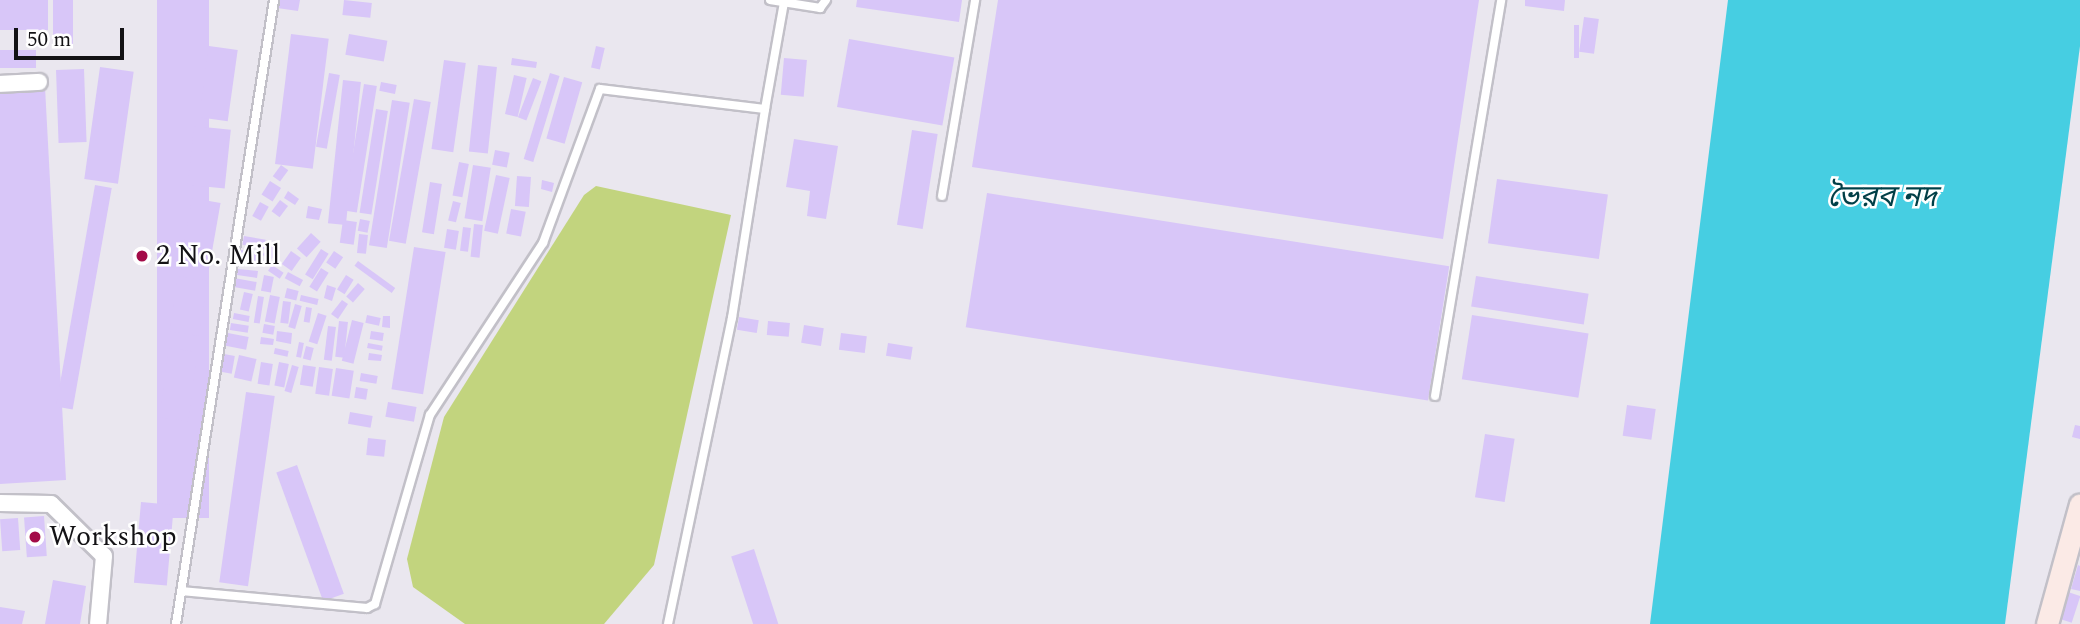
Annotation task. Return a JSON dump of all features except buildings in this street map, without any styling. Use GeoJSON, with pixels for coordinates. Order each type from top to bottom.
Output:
{"type":"FeatureCollection","features":[{"type":"Feature","properties":{"kind":"street"},"geometry":{"type":"LineString","coordinates":[[0,84],[39,82]]}},
{"type":"Feature","properties":{"kind":"street"},"geometry":{"type":"LineString","coordinates":[[0,503],[51,504],[104,556],[98,624]]}},
{"type":"Feature","properties":{"kind":"street"},"geometry":{"type":"LineString","coordinates":[[2047,624],[2080,504]]}},
{"type":"Feature","properties":{"kind":"lane"},"geometry":{"type":"LineString","coordinates":[[176,624],[274,0]]}},
{"type":"Feature","properties":{"kind":"lane"},"geometry":{"type":"LineString","coordinates":[[770,0],[820,8],[826,0]]}},
{"type":"Feature","properties":{"kind":"lane"},"geometry":{"type":"LineString","coordinates":[[942,196],[975,0]]}},
{"type":"Feature","properties":{"kind":"lane"},"geometry":{"type":"LineString","coordinates":[[1435,397],[1501,0]]}},
{"type":"Feature","properties":{"kind":"lane"},"geometry":{"type":"LineString","coordinates":[[668,624],[732,318],[784,2]]}},
{"type":"Feature","properties":{"kind":"lane"},"geometry":{"type":"LineString","coordinates":[[181,591],[367,608],[375,604],[430,415],[543,243],[600,89],[765,109]]}},
{"type":"Feature","properties":{"kind":"green space"},"geometry":{"type":"Polygon","coordinates":[[[596,186],[731,215],[654,565],[604,624],[465,624],[413,587],[407,559],[444,417],[584,195],[596,186]]]}},
{"type":"Feature","properties":{"kind":"water","name":"ভৈরব নদ"},"geometry":{"type":"Polygon","coordinates":[[[1728,0],[2080,0],[2080,46],[2005,624],[1650,624],[1728,0]]]}},
{"type":"Feature","properties":{"kind":"place","name":"2 No. Mill"},"geometry":{"type":"Point","coordinates":[142,256]}},
{"type":"Feature","properties":{"kind":"place","name":"Workshop"},"geometry":{"type":"Point","coordinates":[35,537]}}]}
